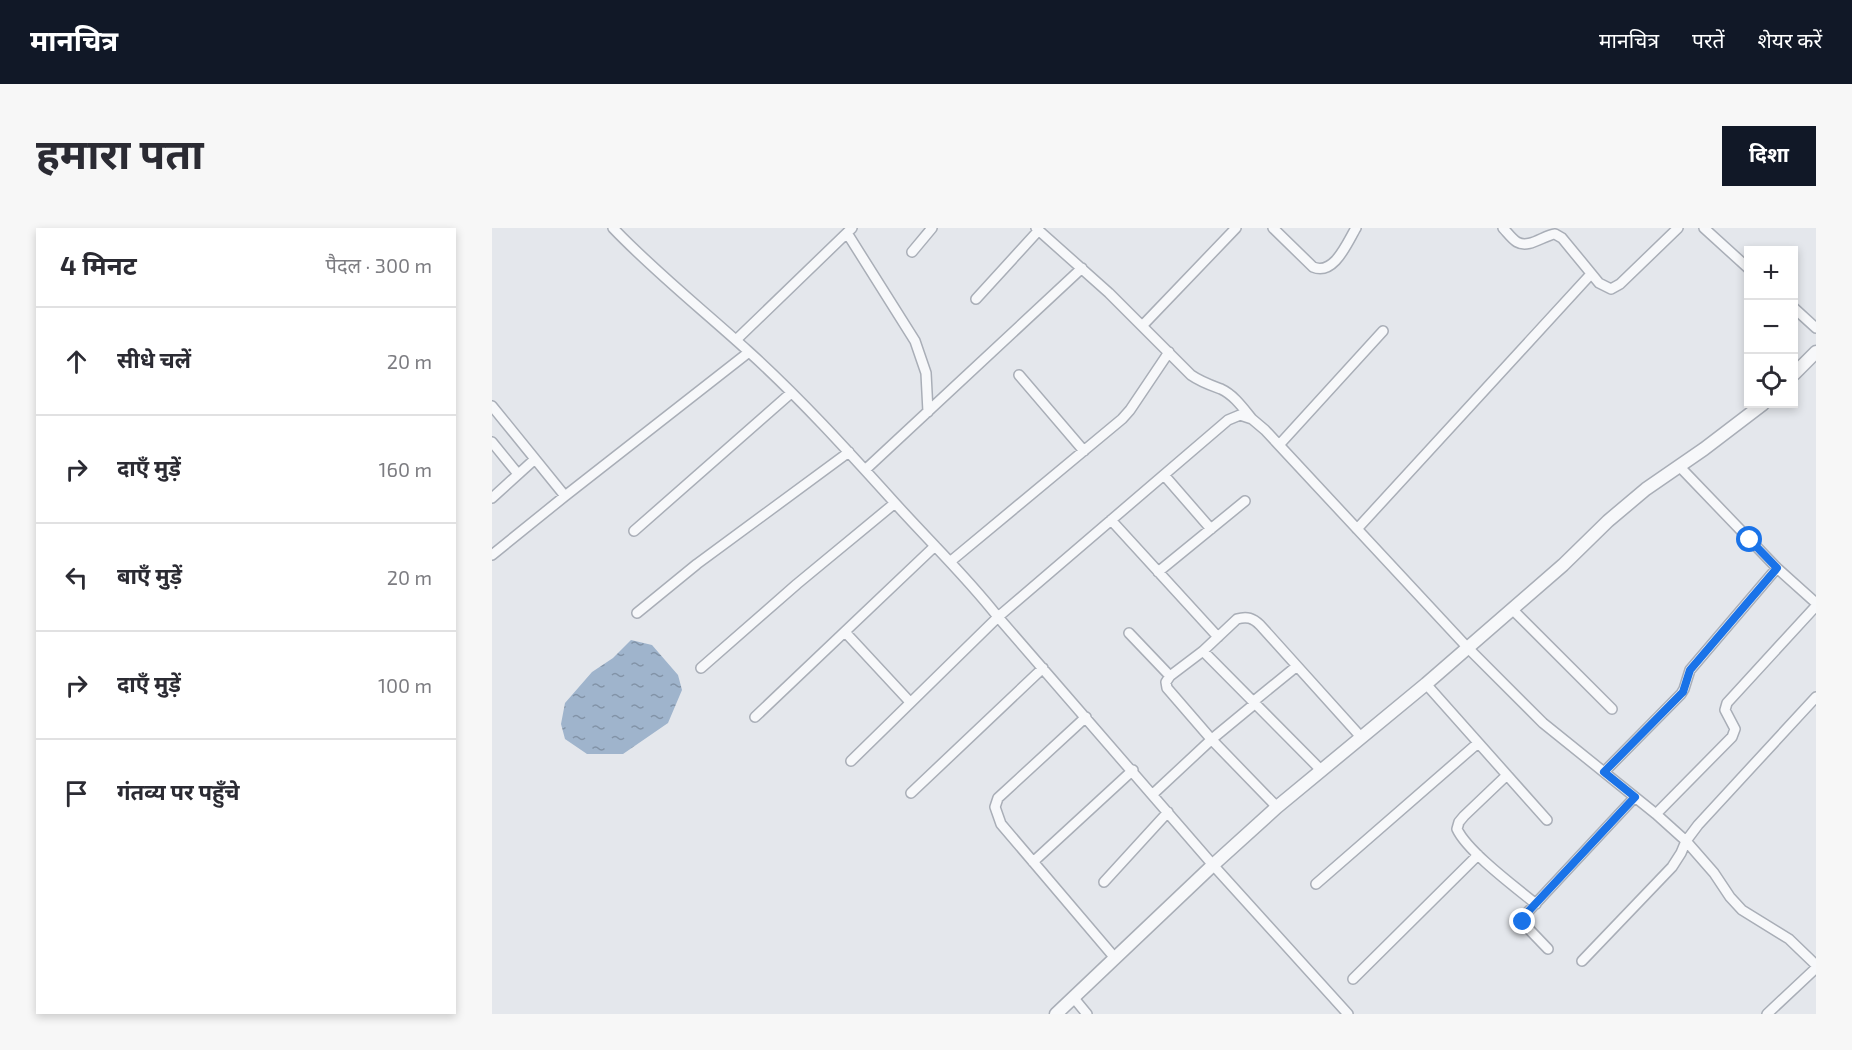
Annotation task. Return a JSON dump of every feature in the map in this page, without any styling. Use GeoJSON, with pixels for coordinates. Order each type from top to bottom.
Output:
{"type":"FeatureCollection","features":[{"type":"Feature","properties":{"kind":"street"},"geometry":{"type":"LineString","coordinates":[[613,228],[791,393],[951,561],[1213,865],[1348,1014]]}},
{"type":"Feature","properties":{"kind":"street"},"geometry":{"type":"LineString","coordinates":[[912,252],[932,228]]}},
{"type":"Feature","properties":{"kind":"street"},"geometry":{"type":"LineString","coordinates":[[1143,325],[1236,228]]}},
{"type":"Feature","properties":{"kind":"street"},"geometry":{"type":"LineString","coordinates":[[1273,228],[1313,267],[1319,270],[1333,265],[1356,228]]}},
{"type":"Feature","properties":{"kind":"street"},"geometry":{"type":"LineString","coordinates":[[1503,228],[1517,242],[1524,244],[1549,234],[1556,234],[1562,238],[1591,274],[1604,287],[1611,289],[1616,288],[1678,228]]}},
{"type":"Feature","properties":{"kind":"street"},"geometry":{"type":"LineString","coordinates":[[1704,228],[1744,264]]}},
{"type":"Feature","properties":{"kind":"street"},"geometry":{"type":"LineString","coordinates":[[976,299],[1037,229],[1143,325],[1191,375],[1201,382],[1222,389],[1234,398],[1467,647],[1543,723],[1656,814],[1686,841],[1714,873],[1736,905],[1789,939],[1816,967],[1767,1014]]}},
{"type":"Feature","properties":{"kind":"street"},"geometry":{"type":"LineString","coordinates":[[736,340],[850,230],[915,341],[926,373],[928,412]]}},
{"type":"Feature","properties":{"kind":"street"},"geometry":{"type":"LineString","coordinates":[[865,470],[1082,268]]}},
{"type":"Feature","properties":{"kind":"street"},"geometry":{"type":"LineString","coordinates":[[1357,529],[1591,274]]}},
{"type":"Feature","properties":{"kind":"street"},"geometry":{"type":"LineString","coordinates":[[1798,312],[1816,328]]}},
{"type":"Feature","properties":{"kind":"street"},"geometry":{"type":"LineString","coordinates":[[1279,445],[1383,332]]}},
{"type":"Feature","properties":{"kind":"street"},"geometry":{"type":"LineString","coordinates":[[492,555],[749,352]]}},
{"type":"Feature","properties":{"kind":"street"},"geometry":{"type":"LineString","coordinates":[[951,561],[1130,410],[1169,352]]}},
{"type":"Feature","properties":{"kind":"street"},"geometry":{"type":"LineString","coordinates":[[1798,370],[1816,352]]}},
{"type":"Feature","properties":{"kind":"street"},"geometry":{"type":"LineString","coordinates":[[1019,375],[1084,451]]}},
{"type":"Feature","properties":{"kind":"street"},"geometry":{"type":"LineString","coordinates":[[634,531],[791,393]]}},
{"type":"Feature","properties":{"kind":"street"},"geometry":{"type":"LineString","coordinates":[[492,406],[565,496]]}},
{"type":"Feature","properties":{"kind":"street"},"geometry":{"type":"LineString","coordinates":[[1056,1014],[1277,807],[1426,684],[1563,565],[1623,508],[1758,408]]}},
{"type":"Feature","properties":{"kind":"street"},"geometry":{"type":"LineString","coordinates":[[851,761],[998,617],[1228,420],[1240,415],[1252,419]]}},
{"type":"Feature","properties":{"kind":"street"},"geometry":{"type":"LineString","coordinates":[[492,442],[518,474]]}},
{"type":"Feature","properties":{"kind":"street"},"geometry":{"type":"LineString","coordinates":[[637,613],[697,564],[849,452]]}},
{"type":"Feature","properties":{"kind":"street"},"geometry":{"type":"LineString","coordinates":[[492,498],[535,459]]}},
{"type":"Feature","properties":{"kind":"street"},"geometry":{"type":"LineString","coordinates":[[1656,814],[1732,737],[1735,729],[1725,710],[1727,703],[1816,604],[1777,568],[1679,466]]}},
{"type":"Feature","properties":{"kind":"street"},"geometry":{"type":"LineString","coordinates":[[1164,475],[1211,529]]}},
{"type":"Feature","properties":{"kind":"street"},"geometry":{"type":"LineString","coordinates":[[1158,572],[1245,501]]}},
{"type":"Feature","properties":{"kind":"street"},"geometry":{"type":"LineString","coordinates":[[701,668],[894,503]]}},
{"type":"Feature","properties":{"kind":"street"},"geometry":{"type":"LineString","coordinates":[[1111,520],[1218,637]]}},
{"type":"Feature","properties":{"kind":"street"},"geometry":{"type":"LineString","coordinates":[[755,717],[935,546]]}},
{"type":"Feature","properties":{"kind":"street"},"geometry":{"type":"LineString","coordinates":[[1604,772],[1683,692],[1690,670],[1777,568]]}},
{"type":"Feature","properties":{"kind":"street"},"geometry":{"type":"LineString","coordinates":[[1512,609],[1612,709]]}},
{"type":"Feature","properties":{"kind":"street"},"geometry":{"type":"LineString","coordinates":[[1277,807],[1212,740],[1167,688],[1166,682],[1170,676],[1203,651],[1237,619],[1250,618],[1260,625],[1361,737]]}},
{"type":"Feature","properties":{"kind":"street"},"geometry":{"type":"LineString","coordinates":[[845,632],[910,702]]}},
{"type":"Feature","properties":{"kind":"street"},"geometry":{"type":"LineString","coordinates":[[1129,633],[1170,676]]}},
{"type":"Feature","properties":{"kind":"street"},"geometry":{"type":"LineString","coordinates":[[1203,651],[1322,770]]}},
{"type":"Feature","properties":{"kind":"street"},"geometry":{"type":"LineString","coordinates":[[1153,794],[1252,706],[1254,701],[1297,666]]}},
{"type":"Feature","properties":{"kind":"street"},"geometry":{"type":"LineString","coordinates":[[911,792],[1043,668]]}},
{"type":"Feature","properties":{"kind":"street"},"geometry":{"type":"LineString","coordinates":[[1426,684],[1547,820]]}},
{"type":"Feature","properties":{"kind":"street"},"geometry":{"type":"LineString","coordinates":[[1582,961],[1676,862],[1686,841],[1698,825],[1816,697]]}},
{"type":"Feature","properties":{"kind":"street"},"geometry":{"type":"LineString","coordinates":[[1086,717],[998,798],[994,807],[1001,824],[1115,957]]}},
{"type":"Feature","properties":{"kind":"street"},"geometry":{"type":"LineString","coordinates":[[1316,884],[1478,743]]}},
{"type":"Feature","properties":{"kind":"street"},"geometry":{"type":"LineString","coordinates":[[1034,862],[1133,770]]}},
{"type":"Feature","properties":{"kind":"street"},"geometry":{"type":"LineString","coordinates":[[1507,775],[1459,822],[1457,830],[1478,855],[1536,904]]}},
{"type":"Feature","properties":{"kind":"street"},"geometry":{"type":"LineString","coordinates":[[1548,949],[1525,925],[1522,920],[1524,916],[1635,797]]}},
{"type":"Feature","properties":{"kind":"street"},"geometry":{"type":"LineString","coordinates":[[1104,882],[1168,812]]}},
{"type":"Feature","properties":{"kind":"street"},"geometry":{"type":"LineString","coordinates":[[1353,979],[1478,855]]}},
{"type":"Feature","properties":{"kind":"street"},"geometry":{"type":"LineString","coordinates":[[1073,997],[1086,1014]]}},
{"type":"Feature","properties":{"kind":"water"},"geometry":{"type":"Polygon","coordinates":[[[631,640],[652,645],[678,675],[682,690],[668,723],[623,754],[587,754],[565,739],[561,724],[565,703],[592,672],[613,658],[631,640]]]}},
{"type":"Feature","properties":{"kind":"route"},"geometry":{"type":"LineString","coordinates":[[1523,922],[1524,916],[1635,797],[1604,772],[1683,692],[1690,670],[1777,568],[1750,540]]}}]}
